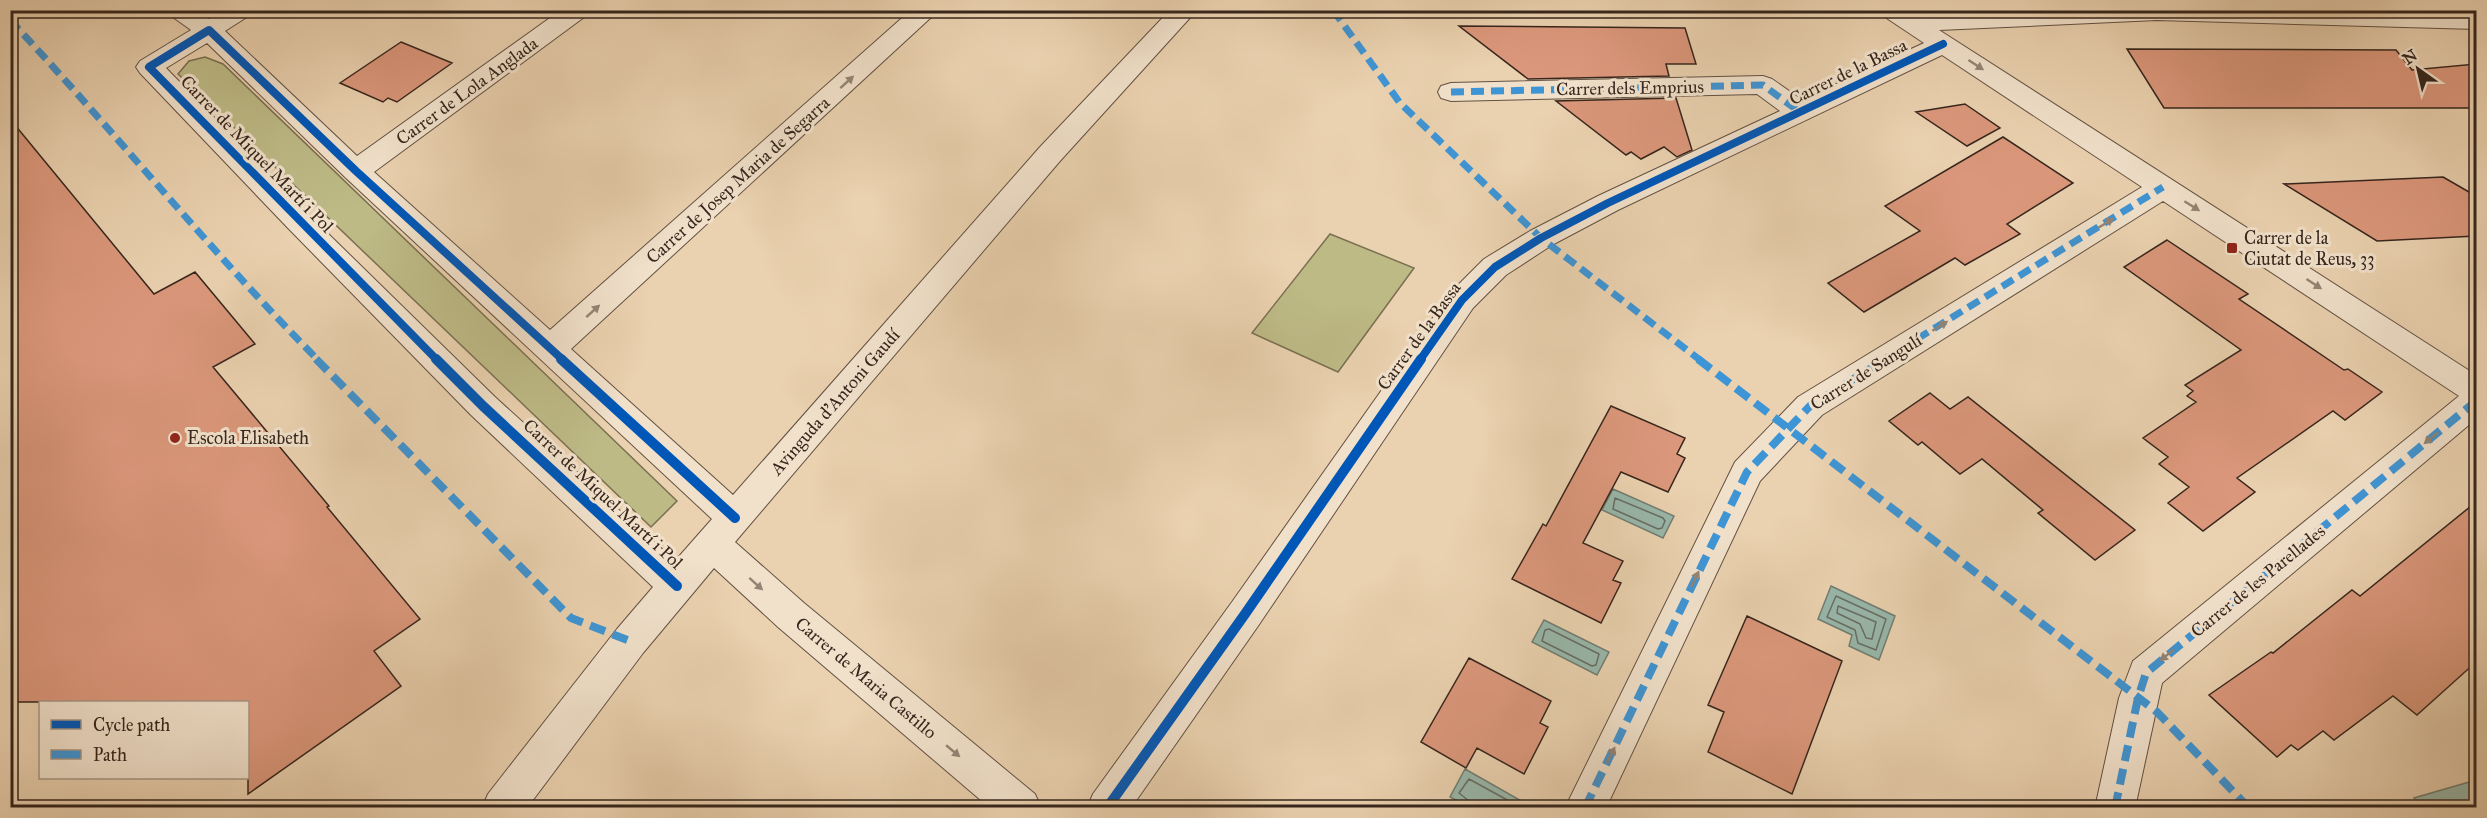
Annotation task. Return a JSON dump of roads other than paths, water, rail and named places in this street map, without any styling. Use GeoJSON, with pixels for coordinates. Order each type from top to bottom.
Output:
{"type":"FeatureCollection","features":[{"type":"Feature","properties":{"kind":"street"},"geometry":{"type":"LineString","coordinates":[[179,10],[209,30],[356,171],[549,350],[724,532]]}},
{"type":"Feature","properties":{"kind":"street"},"geometry":{"type":"LineString","coordinates":[[209,30],[241,10]]}},
{"type":"Feature","properties":{"kind":"street","name":"Carrer de Lola Anglada"},"geometry":{"type":"LineString","coordinates":[[356,171],[578,10]]}},
{"type":"Feature","properties":{"kind":"street","name":"Carrer de Josep Maria de Segarra"},"geometry":{"type":"LineString","coordinates":[[549,350],[927,10]]}},
{"type":"Feature","properties":{"kind":"street","name":"Avinguda d'Antoni Gaudí"},"geometry":{"type":"LineString","coordinates":[[502,807],[630,641],[795,446],[1050,154],[1185,10]]}},
{"type":"Feature","properties":{"kind":"street"},"geometry":{"type":"LineString","coordinates":[[1901,17],[2157,11],[2476,21]]}},
{"type":"Feature","properties":{"kind":"street"},"geometry":{"type":"LineString","coordinates":[[1901,17],[2476,391]]}},
{"type":"Feature","properties":{"kind":"street","name":"Carrer de Miquel Martí i Pol"},"geometry":{"type":"LineString","coordinates":[[209,30],[149,67],[297,220],[483,406],[677,586]]}},
{"type":"Feature","properties":{"kind":"street","name":"Carrer de la Bassa"},"geometry":{"type":"LineString","coordinates":[[1107,807],[1245,614],[1462,300],[1495,267],[1541,238],[1608,203],[1943,44]]}},
{"type":"Feature","properties":{"kind":"street","name":"Carrer dels Emprius"},"geometry":{"type":"LineString","coordinates":[[1451,92],[1763,85],[1801,113]]}},
{"type":"Feature","properties":{"kind":"street","name":"Carrer de Sangulí"},"geometry":{"type":"LineString","coordinates":[[1585,807],[1747,472],[1759,456],[1810,406],[2163,188]]}},
{"type":"Feature","properties":{"kind":"street","name":"Carrer de les Parellades"},"geometry":{"type":"LineString","coordinates":[[2115,807],[2146,673],[2476,401]]}},
{"type":"Feature","properties":{"kind":"street","name":"Carrer de Maria Castillo"},"geometry":{"type":"LineString","coordinates":[[724,532],[791,615],[1021,807]]}},
{"type":"Feature","properties":{"kind":"water"},"geometry":{"type":"Polygon","coordinates":[[[1613,489],[1674,516],[1663,538],[1602,510],[1613,489]]]}},
{"type":"Feature","properties":{"kind":"water"},"geometry":{"type":"Polygon","coordinates":[[[1831,586],[1895,616],[1879,660],[1849,646],[1852,635],[1818,619],[1831,586]]]}},
{"type":"Feature","properties":{"kind":"water"},"geometry":{"type":"Polygon","coordinates":[[[1544,620],[1609,652],[1597,675],[1532,642],[1544,620]]]}},
{"type":"Feature","properties":{"kind":"water"},"geometry":{"type":"Polygon","coordinates":[[[1465,769],[1532,807],[1469,807],[1450,797],[1465,769]]]}},
{"type":"Feature","properties":{"kind":"water"},"geometry":{"type":"Polygon","coordinates":[[[2476,780],[2476,807],[2422,807],[2414,798],[2476,780]]]}},
{"type":"Feature","properties":{"kind":"place","name":"Carrer de la Ciutat de Reus, 33"},"geometry":{"type":"Point","coordinates":[2232,248]}},
{"type":"Feature","properties":{"kind":"place","name":"Escola Elisabeth"},"geometry":{"type":"Point","coordinates":[175,438]}}]}
